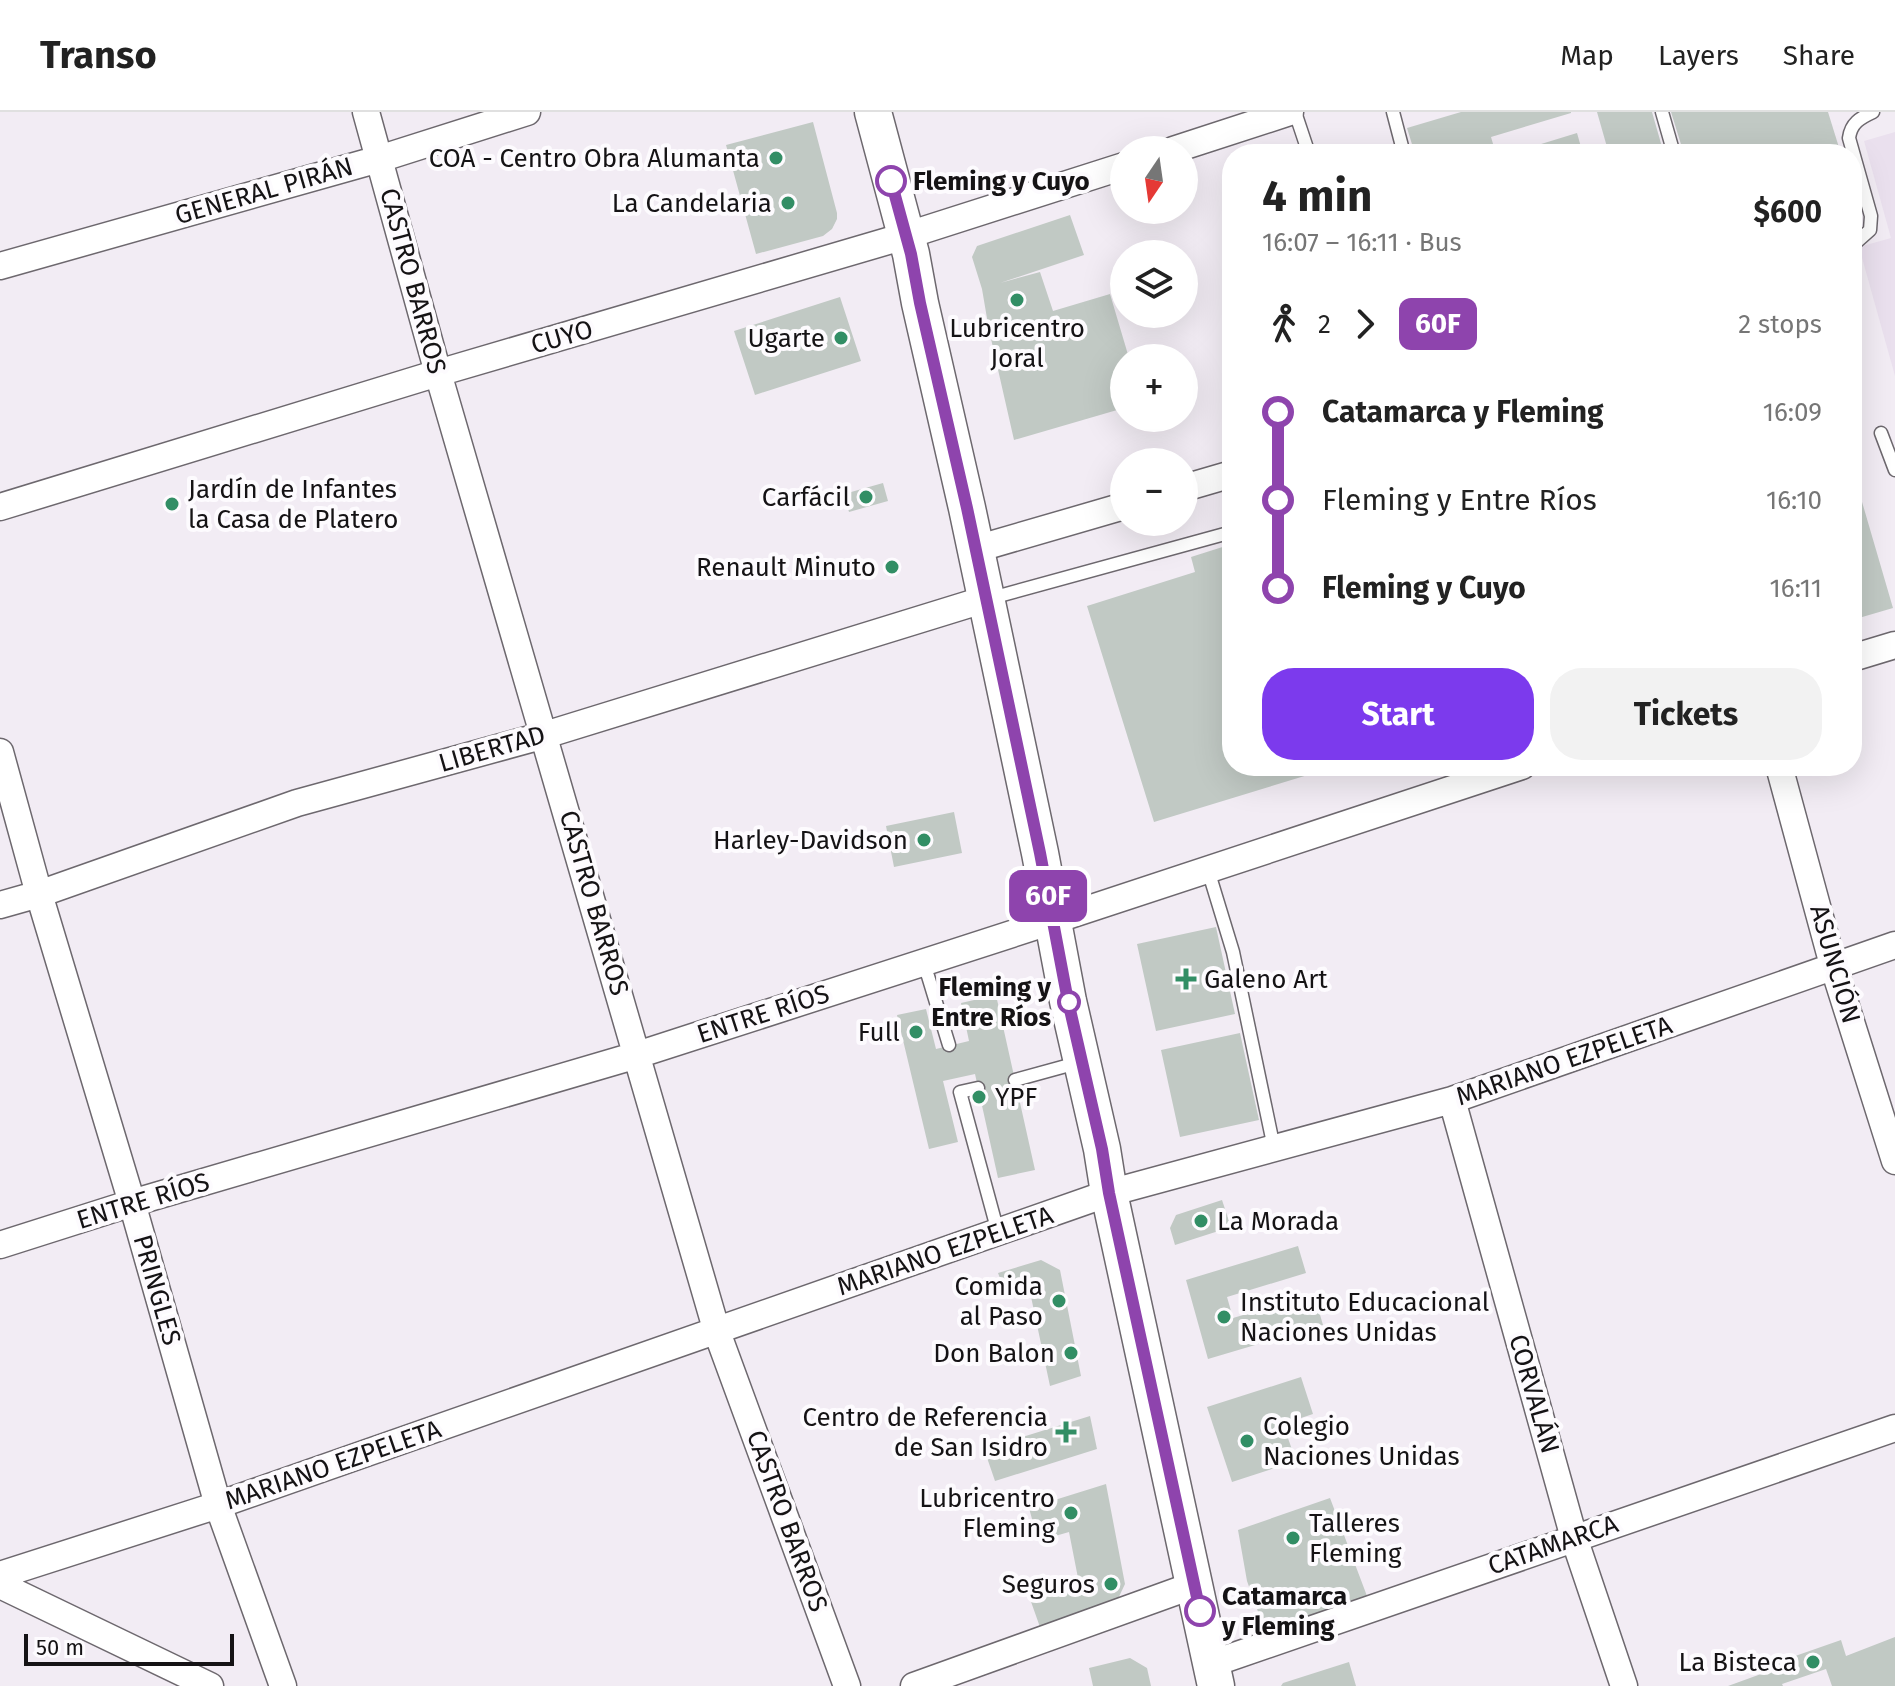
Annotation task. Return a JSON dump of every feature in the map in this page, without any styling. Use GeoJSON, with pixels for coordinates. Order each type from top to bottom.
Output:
{"type":"FeatureCollection","features":[{"type":"Feature","properties":{"kind":"main road"},"geometry":{"type":"LineString","coordinates":[[873,112],[911,254],[976,549],[1109,1193],[1214,1675]]}},
{"type":"Feature","properties":{"kind":"street","name":"CASTRO BARROS"},"geometry":{"type":"LineString","coordinates":[[366,112],[438,373],[717,1332],[847,1686]]}},
{"type":"Feature","properties":{"kind":"street","name":"GENERAL PIRÁN"},"geometry":{"type":"LineString","coordinates":[[0,266],[379,159],[527,112]]}},
{"type":"Feature","properties":{"kind":"street"},"geometry":{"type":"LineString","coordinates":[[1198,142],[1293,112]]}},
{"type":"Feature","properties":{"kind":"street","name":"CUYO"},"geometry":{"type":"LineString","coordinates":[[0,507],[438,373],[905,236],[1110,170]]}},
{"type":"Feature","properties":{"kind":"street"},"geometry":{"type":"LineString","coordinates":[[1198,484],[1222,477]]}},
{"type":"Feature","properties":{"kind":"street"},"geometry":{"type":"LineString","coordinates":[[976,549],[1110,510]]}},
{"type":"Feature","properties":{"kind":"street","name":"LIBERTAD"},"geometry":{"type":"LineString","coordinates":[[0,905],[297,803],[545,735],[986,599]]}},
{"type":"Feature","properties":{"kind":"street"},"geometry":{"type":"LineString","coordinates":[[1862,655],[1895,645]]}},
{"type":"Feature","properties":{"kind":"street","name":"PRINGLES"},"geometry":{"type":"LineString","coordinates":[[0,752],[218,1505],[283,1686]]}},
{"type":"Feature","properties":{"kind":"street","name":"ENTRE RÍOS"},"geometry":{"type":"LineString","coordinates":[[0,1245],[132,1203],[637,1055],[1492,776]]}},
{"type":"Feature","properties":{"kind":"street","name":"ASUNCIÓN"},"geometry":{"type":"LineString","coordinates":[[1782,776],[1833,965],[1895,1161]]}},
{"type":"Feature","properties":{"kind":"street","name":"MARIANO EZPELETA"},"geometry":{"type":"LineString","coordinates":[[0,1575],[218,1505],[1109,1193],[1452,1100],[1895,945]]}},
{"type":"Feature","properties":{"kind":"street","name":"CORVALÁN"},"geometry":{"type":"LineString","coordinates":[[1452,1100],[1574,1538],[1624,1686]]}},
{"type":"Feature","properties":{"kind":"street","name":"CATAMARCA"},"geometry":{"type":"LineString","coordinates":[[1214,1675],[1574,1538],[1895,1428]]}},
{"type":"Feature","properties":{"kind":"street"},"geometry":{"type":"LineString","coordinates":[[0,1585],[210,1686]]}},
{"type":"Feature","properties":{"kind":"street"},"geometry":{"type":"LineString","coordinates":[[914,1686],[1194,1585]]}},
{"type":"Feature","properties":{"kind":"lane"},"geometry":{"type":"LineString","coordinates":[[1293,112],[1305,144]]}},
{"type":"Feature","properties":{"kind":"lane"},"geometry":{"type":"LineString","coordinates":[[1393,112],[1401,144]]}},
{"type":"Feature","properties":{"kind":"lane"},"geometry":{"type":"LineString","coordinates":[[1662,112],[1671,144]]}},
{"type":"Feature","properties":{"kind":"lane"},"geometry":{"type":"LineString","coordinates":[[1851,144],[1850,129],[1858,120],[1873,112]]}},
{"type":"Feature","properties":{"kind":"lane"},"geometry":{"type":"LineString","coordinates":[[1862,184],[1871,216],[1870,230],[1862,237]]}},
{"type":"Feature","properties":{"kind":"lane"},"geometry":{"type":"LineString","coordinates":[[1881,433],[1895,470]]}},
{"type":"Feature","properties":{"kind":"lane"},"geometry":{"type":"LineString","coordinates":[[986,599],[1222,535]]}},
{"type":"Feature","properties":{"kind":"lane"},"geometry":{"type":"LineString","coordinates":[[1208,870],[1233,952],[1274,1148]]}},
{"type":"Feature","properties":{"kind":"lane"},"geometry":{"type":"LineString","coordinates":[[922,963],[949,1045]]}},
{"type":"Feature","properties":{"kind":"lane"},"geometry":{"type":"LineString","coordinates":[[1015,1080],[1082,1061]]}},
{"type":"Feature","properties":{"kind":"lane"},"geometry":{"type":"LineString","coordinates":[[957,1078],[998,1232]]}},
{"type":"Feature","properties":{"kind":"lane"},"geometry":{"type":"LineString","coordinates":[[960,1092],[978,1088]]}},
{"type":"Feature","properties":{"kind":"shaded area"},"geometry":{"type":"Polygon","coordinates":[[[1895,132],[1895,376],[1862,258],[1862,246],[1891,238],[1864,141],[1895,132]]]}},
{"type":"Feature","properties":{"kind":"building"},"geometry":{"type":"Polygon","coordinates":[[[1461,112],[1571,112],[1491,137],[1493,144],[1412,144],[1407,128],[1461,112]]]}},
{"type":"Feature","properties":{"kind":"building"},"geometry":{"type":"Polygon","coordinates":[[[1597,112],[1652,112],[1661,144],[1606,144],[1597,112]]]}},
{"type":"Feature","properties":{"kind":"building"},"geometry":{"type":"Polygon","coordinates":[[[1671,112],[1828,112],[1838,144],[1681,144],[1671,112]]]}},
{"type":"Feature","properties":{"kind":"building"},"geometry":{"type":"Polygon","coordinates":[[[813,122],[837,219],[832,229],[823,236],[756,254],[726,145],[813,122]]]}},
{"type":"Feature","properties":{"kind":"building"},"geometry":{"type":"Polygon","coordinates":[[[1577,133],[1580,144],[1541,144],[1577,133]]]}},
{"type":"Feature","properties":{"kind":"building"},"geometry":{"type":"Polygon","coordinates":[[[1070,215],[1084,255],[1000,283],[1040,272],[1053,311],[1110,294],[1110,328],[1120,328],[1125,344],[1110,344],[1110,412],[1014,440],[982,289],[972,257],[977,246],[1070,215]]]}},
{"type":"Feature","properties":{"kind":"building"},"geometry":{"type":"Polygon","coordinates":[[[840,297],[861,361],[755,395],[734,331],[840,297]]]}},
{"type":"Feature","properties":{"kind":"building","name":"Carfácil"},"geometry":{"type":"Polygon","coordinates":[[[883,483],[888,501],[849,512],[844,494],[883,483]]]}},
{"type":"Feature","properties":{"kind":"building"},"geometry":{"type":"Polygon","coordinates":[[[1862,502],[1893,608],[1862,617],[1862,502]]]}},
{"type":"Feature","properties":{"kind":"building"},"geometry":{"type":"Polygon","coordinates":[[[1222,547],[1222,776],[1305,776],[1154,822],[1087,606],[1195,572],[1191,557],[1222,547]]]}},
{"type":"Feature","properties":{"kind":"building","name":"Harley-Davidson"},"geometry":{"type":"Polygon","coordinates":[[[954,812],[962,853],[894,867],[886,826],[954,812]]]}},
{"type":"Feature","properties":{"kind":"building","name":"Galeno Art"},"geometry":{"type":"Polygon","coordinates":[[[1216,927],[1235,1014],[1156,1031],[1137,944],[1216,927]]]}},
{"type":"Feature","properties":{"kind":"building"},"geometry":{"type":"Polygon","coordinates":[[[996,995],[1035,1170],[998,1178],[975,1074],[943,1081],[958,1142],[929,1149],[897,1015],[926,1009],[936,1049],[969,1041],[961,1003],[996,995]]]}},
{"type":"Feature","properties":{"kind":"building","name":"Galeno Art"},"geometry":{"type":"Polygon","coordinates":[[[1240,1033],[1259,1120],[1180,1137],[1161,1050],[1240,1033]]]}},
{"type":"Feature","properties":{"kind":"building","name":"La Morada"},"geometry":{"type":"Polygon","coordinates":[[[1222,1200],[1231,1227],[1175,1245],[1170,1228],[1176,1215],[1222,1200]]]}},
{"type":"Feature","properties":{"kind":"building"},"geometry":{"type":"Polygon","coordinates":[[[1298,1246],[1306,1273],[1227,1297],[1233,1318],[1314,1294],[1323,1325],[1208,1359],[1186,1280],[1298,1246]]]}},
{"type":"Feature","properties":{"kind":"building"},"geometry":{"type":"Polygon","coordinates":[[[1041,1260],[1060,1270],[1081,1376],[1050,1386],[1030,1292],[1008,1299],[998,1273],[1041,1260]]]}},
{"type":"Feature","properties":{"kind":"building"},"geometry":{"type":"Polygon","coordinates":[[[1301,1377],[1313,1414],[1283,1424],[1296,1461],[1232,1482],[1207,1407],[1301,1377]]]}},
{"type":"Feature","properties":{"kind":"building","name":"Centro de Referencia de San Isidro"},"geometry":{"type":"Polygon","coordinates":[[[1090,1416],[1097,1449],[995,1481],[984,1449],[1090,1416]]]}},
{"type":"Feature","properties":{"kind":"building"},"geometry":{"type":"Polygon","coordinates":[[[1106,1484],[1125,1584],[1116,1603],[1041,1630],[1029,1596],[1078,1578],[1069,1532],[1038,1541],[1029,1508],[1106,1484]]]}},
{"type":"Feature","properties":{"kind":"building"},"geometry":{"type":"Polygon","coordinates":[[[1330,1498],[1367,1596],[1274,1628],[1261,1620],[1247,1581],[1238,1530],[1330,1498]]]}},
{"type":"Feature","properties":{"kind":"building"},"geometry":{"type":"Polygon","coordinates":[[[1895,1637],[1895,1686],[1832,1686],[1826,1669],[1783,1686],[1728,1686],[1761,1674],[1758,1669],[1841,1640],[1846,1656],[1895,1637]]]}},
{"type":"Feature","properties":{"kind":"building"},"geometry":{"type":"Polygon","coordinates":[[[1130,1658],[1147,1668],[1151,1686],[1093,1686],[1089,1668],[1130,1658]]]}},
{"type":"Feature","properties":{"kind":"building"},"geometry":{"type":"Polygon","coordinates":[[[1349,1662],[1356,1686],[1281,1686],[1283,1683],[1349,1662]]]}},
{"type":"Feature","properties":{"kind":"bus line","name":"60F"},"geometry":{"type":"LineString","coordinates":[[891,181],[911,254],[967,508],[1068,1001],[1200,1611]]}},
{"type":"Feature","properties":{"kind":"place","name":"COA - Centro Obra Alumanta"},"geometry":{"type":"Point","coordinates":[776,158]}},
{"type":"Feature","properties":{"kind":"place","name":"Fleming y Cuyo"},"geometry":{"type":"Point","coordinates":[891,181]}},
{"type":"Feature","properties":{"kind":"place","name":"La Candelaria"},"geometry":{"type":"Point","coordinates":[788,203]}},
{"type":"Feature","properties":{"kind":"place","name":"Lubricentro Joral"},"geometry":{"type":"Point","coordinates":[1017,300]}},
{"type":"Feature","properties":{"kind":"place","name":"Ugarte"},"geometry":{"type":"Point","coordinates":[841,338]}},
{"type":"Feature","properties":{"kind":"place","name":"Carfácil"},"geometry":{"type":"Point","coordinates":[866,497]}},
{"type":"Feature","properties":{"kind":"place","name":"Jardín de Infantes la Casa de Platero"},"geometry":{"type":"Point","coordinates":[172,504]}},
{"type":"Feature","properties":{"kind":"place","name":"Renault Minuto"},"geometry":{"type":"Point","coordinates":[892,567]}},
{"type":"Feature","properties":{"kind":"place","name":"Harley-Davidson"},"geometry":{"type":"Point","coordinates":[924,840]}},
{"type":"Feature","properties":{"kind":"place","name":"Galeno Art"},"geometry":{"type":"Point","coordinates":[1186,979]}},
{"type":"Feature","properties":{"kind":"place","name":"Fleming y Entre Ríos"},"geometry":{"type":"Point","coordinates":[1069,1002]}},
{"type":"Feature","properties":{"kind":"place","name":"Full"},"geometry":{"type":"Point","coordinates":[916,1032]}},
{"type":"Feature","properties":{"kind":"place","name":"YPF"},"geometry":{"type":"Point","coordinates":[979,1097]}},
{"type":"Feature","properties":{"kind":"place","name":"La Morada"},"geometry":{"type":"Point","coordinates":[1201,1221]}},
{"type":"Feature","properties":{"kind":"place","name":"Comida al Paso"},"geometry":{"type":"Point","coordinates":[1059,1301]}},
{"type":"Feature","properties":{"kind":"place","name":"Instituto Educacional Naciones Unidas"},"geometry":{"type":"Point","coordinates":[1224,1317]}},
{"type":"Feature","properties":{"kind":"place","name":"Don Balon"},"geometry":{"type":"Point","coordinates":[1071,1353]}},
{"type":"Feature","properties":{"kind":"place","name":"Centro de Referencia de San Isidro"},"geometry":{"type":"Point","coordinates":[1066,1432]}},
{"type":"Feature","properties":{"kind":"place","name":"Colegio Naciones Unidas"},"geometry":{"type":"Point","coordinates":[1247,1441]}},
{"type":"Feature","properties":{"kind":"place","name":"Lubricentro Fleming"},"geometry":{"type":"Point","coordinates":[1071,1513]}},
{"type":"Feature","properties":{"kind":"place","name":"Talleres Fleming"},"geometry":{"type":"Point","coordinates":[1293,1538]}},
{"type":"Feature","properties":{"kind":"place","name":"Seguros"},"geometry":{"type":"Point","coordinates":[1111,1584]}},
{"type":"Feature","properties":{"kind":"place","name":"Catamarca y Fleming"},"geometry":{"type":"Point","coordinates":[1200,1611]}},
{"type":"Feature","properties":{"kind":"place","name":"La Bisteca"},"geometry":{"type":"Point","coordinates":[1813,1662]}}]}
